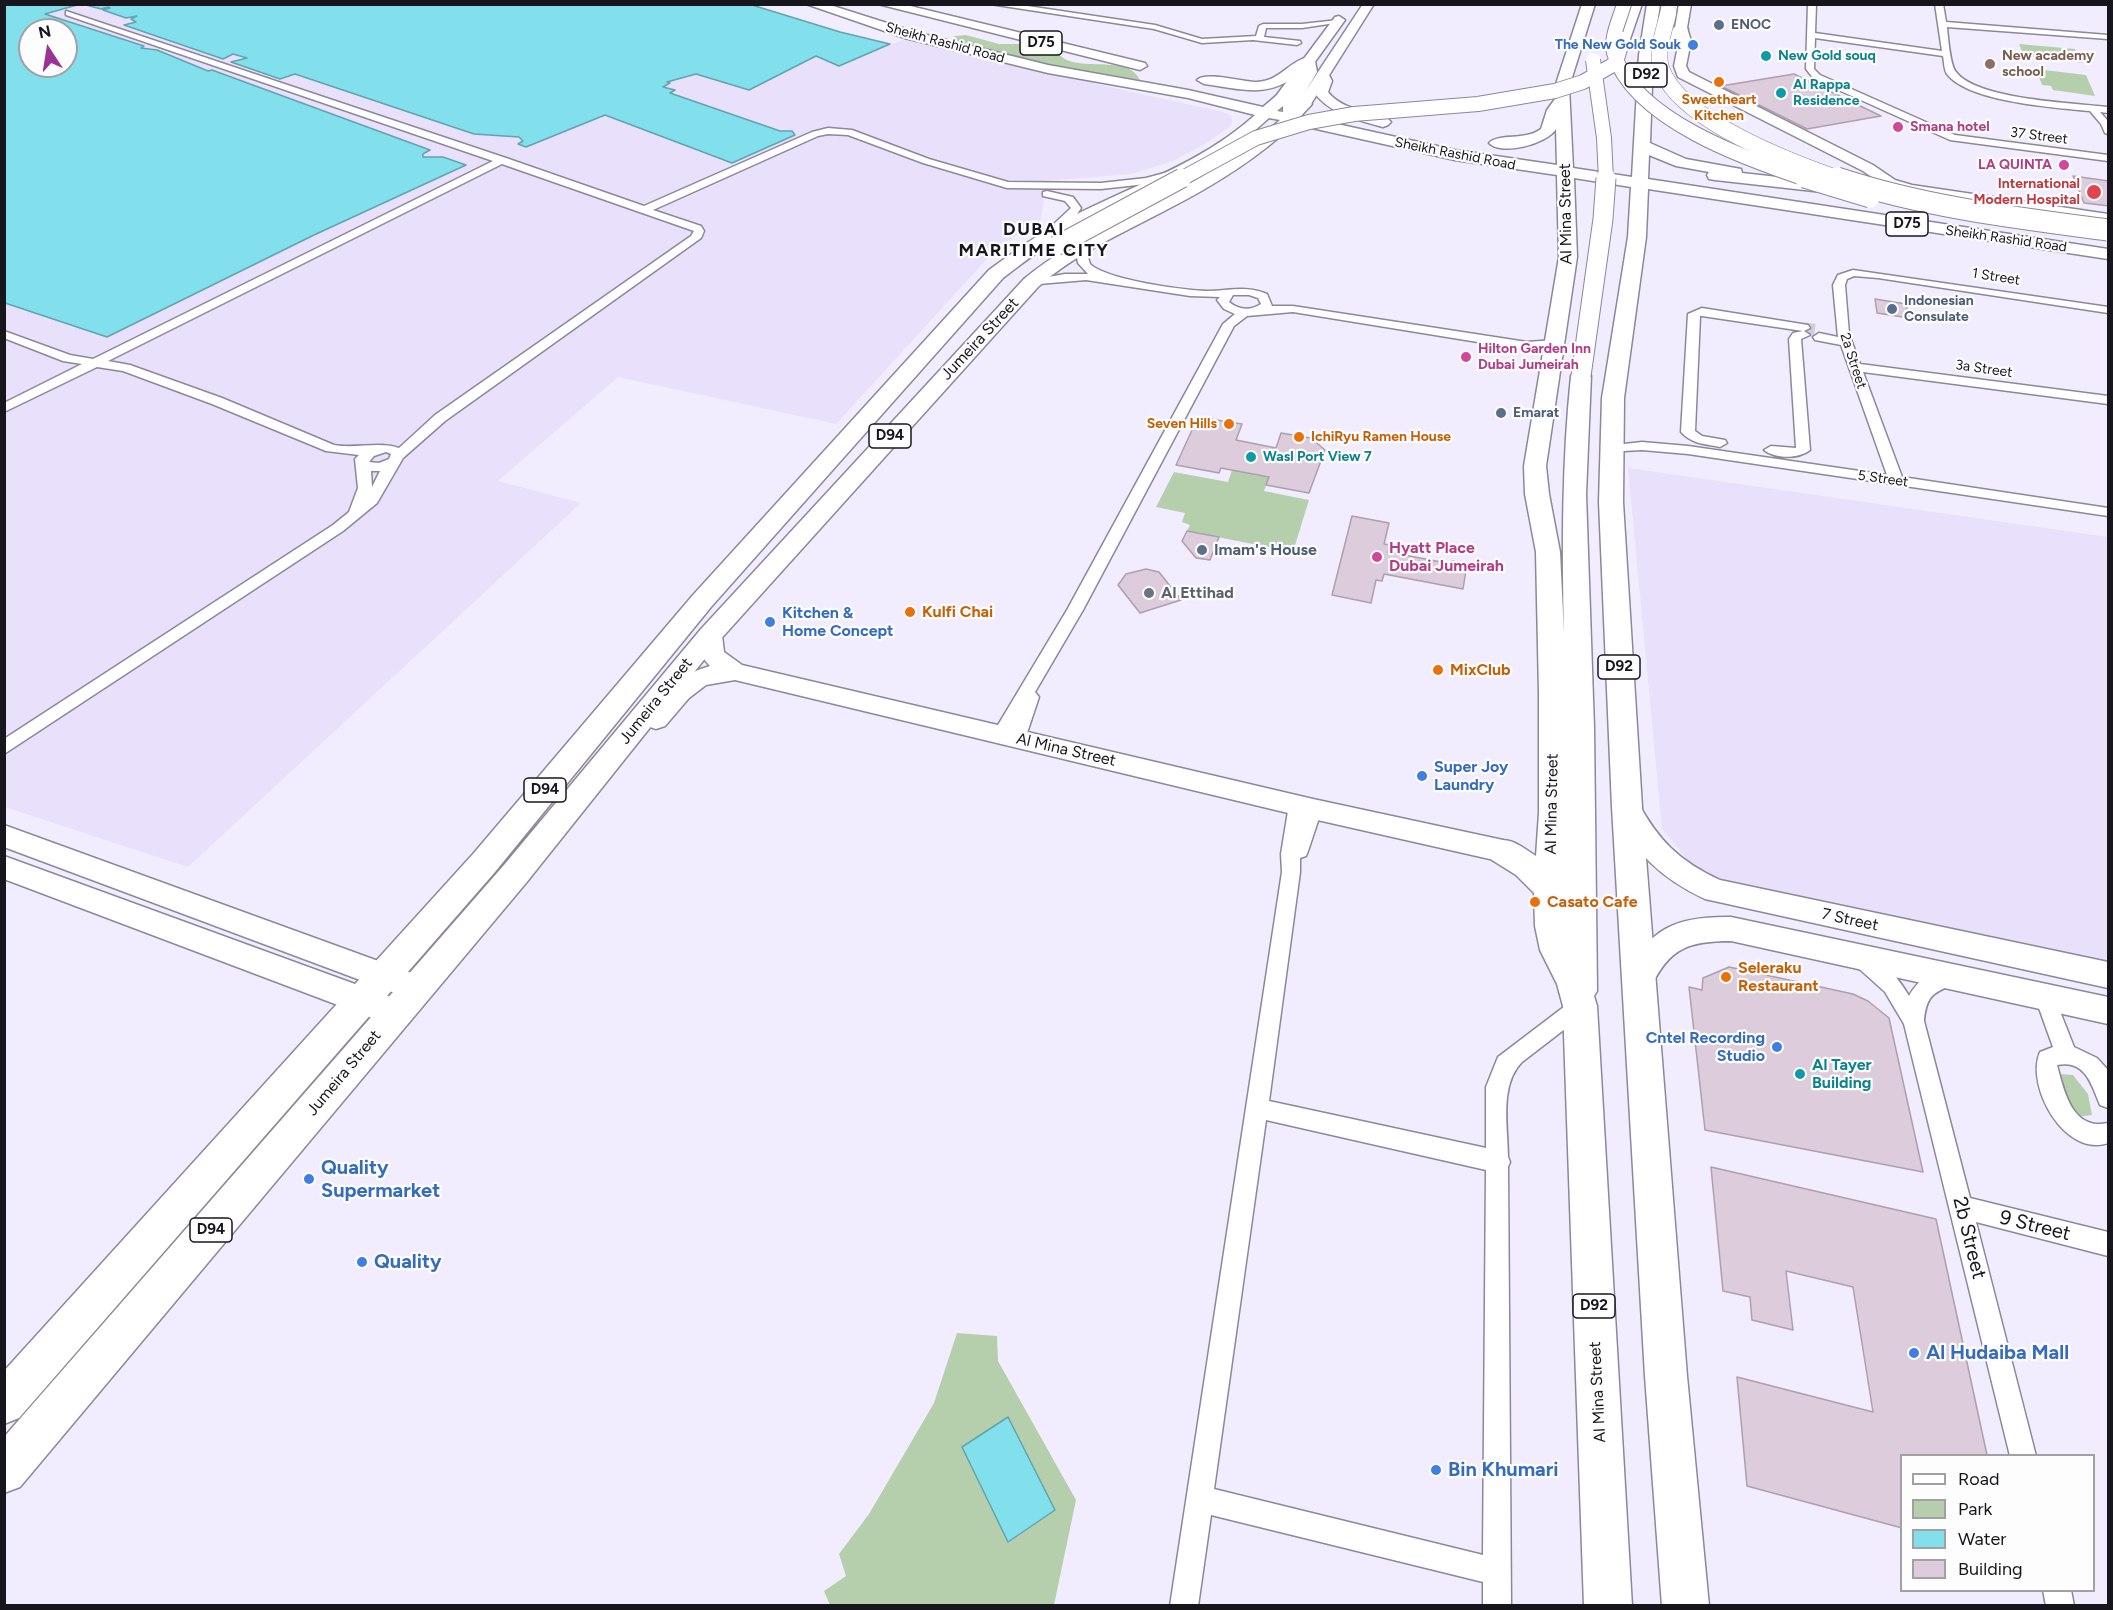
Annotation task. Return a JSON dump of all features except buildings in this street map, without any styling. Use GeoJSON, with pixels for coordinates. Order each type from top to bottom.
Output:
{"type":"FeatureCollection","features":[{"type":"Feature","properties":{"kind":"highway"},"geometry":{"type":"LineString","coordinates":[[1661,9],[1661,67],[1668,81],[1687,102],[1704,116],[1755,145],[1819,171],[1909,197],[1989,213],[2109,230]]}},
{"type":"Feature","properties":{"kind":"main road","name":"Sheikh Rashid Road"},"geometry":{"type":"LineString","coordinates":[[812,4],[910,35],[1070,73],[1188,94],[1403,126]]}},
{"type":"Feature","properties":{"kind":"main road"},"geometry":{"type":"LineString","coordinates":[[839,4],[963,48]]}},
{"type":"Feature","properties":{"kind":"main road","name":"Sheikh Rashid Road"},"geometry":{"type":"LineString","coordinates":[[884,4],[1154,70]]}},
{"type":"Feature","properties":{"kind":"main road","name":"Al Mina Street"},"geometry":{"type":"LineString","coordinates":[[1589,4],[1579,29],[1562,94],[1568,257],[1536,453],[1535,480],[1548,552],[1553,694],[1554,840],[1550,888],[1553,938],[1574,983],[1580,1006],[1608,1605]]}},
{"type":"Feature","properties":{"kind":"main road"},"geometry":{"type":"LineString","coordinates":[[1580,1006],[1581,769],[1573,513],[1575,441],[1581,376],[1603,219],[1606,176],[1604,138],[1593,66],[1595,37],[1605,4]]}},
{"type":"Feature","properties":{"kind":"main road"},"geometry":{"type":"LineString","coordinates":[[1624,4],[1613,48],[1616,62],[1624,75],[1652,104],[1686,127],[1715,142],[1796,176],[1897,204],[1998,224],[2109,239]]}},
{"type":"Feature","properties":{"kind":"main road"},"geometry":{"type":"LineString","coordinates":[[878,450],[893,420],[996,295],[1051,242],[1184,179],[1223,154],[1256,138],[1281,130],[1354,114],[1519,99],[1583,82],[1616,62],[1636,4]]}},
{"type":"Feature","properties":{"kind":"main road","name":"D92"},"geometry":{"type":"LineString","coordinates":[[1661,9],[1646,55],[1637,237],[1616,368],[1611,439],[1612,554],[1666,1376],[1686,1605]]}},
{"type":"Feature","properties":{"kind":"main road"},"geometry":{"type":"LineString","coordinates":[[1646,55],[1666,44],[1681,29]]}},
{"type":"Feature","properties":{"kind":"main road","name":"Sheikh Rashid Road"},"geometry":{"type":"LineString","coordinates":[[1308,61],[1295,67],[1282,81],[1269,85],[1247,86],[1192,79],[1286,109],[1351,133],[1393,143],[1427,142],[1641,175],[1800,185],[2109,223]]}},
{"type":"Feature","properties":{"kind":"main road"},"geometry":{"type":"LineString","coordinates":[[1286,109],[1309,76],[1308,61]]}},
{"type":"Feature","properties":{"kind":"main road"},"geometry":{"type":"LineString","coordinates":[[1323,76],[1325,81],[1322,92],[1327,100],[1383,122]]}},
{"type":"Feature","properties":{"kind":"main road"},"geometry":{"type":"LineString","coordinates":[[1139,85],[1196,89],[1387,130],[1427,142],[1460,160],[1523,173],[1542,181],[1555,192],[1568,223]]}},
{"type":"Feature","properties":{"kind":"main road"},"geometry":{"type":"LineString","coordinates":[[1188,94],[1240,113],[1248,118],[1251,126]]}},
{"type":"Feature","properties":{"kind":"main road"},"geometry":{"type":"LineString","coordinates":[[1497,143],[1524,141],[1544,134],[1550,126],[1554,108],[1562,94],[1574,102],[1579,122]]}},
{"type":"Feature","properties":{"kind":"main road","name":"Jumeira Street"},"geometry":{"type":"LineString","coordinates":[[4,1471],[390,994],[484,863],[702,601],[996,274],[1019,255],[1051,242],[1074,221],[1176,173],[1251,126],[1286,109]]}},
{"type":"Feature","properties":{"kind":"main road","name":"Jumeira Street"},"geometry":{"type":"LineString","coordinates":[[4,1403],[390,994],[515,874],[710,635],[1031,283],[1057,261],[1080,247],[1166,204],[1247,154],[1273,136],[1286,109]]}},
{"type":"Feature","properties":{"kind":"main road"},"geometry":{"type":"LineString","coordinates":[[1247,154],[1297,137],[1326,133],[1351,133]]}},
{"type":"Feature","properties":{"kind":"main road","name":"Sheikh Rashid Road"},"geometry":{"type":"LineString","coordinates":[[1478,140],[1497,143],[1565,164],[1641,175],[1705,194],[2109,254]]}},
{"type":"Feature","properties":{"kind":"main road"},"geometry":{"type":"LineString","coordinates":[[1393,143],[1462,148],[1565,164]]}},
{"type":"Feature","properties":{"kind":"main road"},"geometry":{"type":"LineString","coordinates":[[1643,146],[1682,163],[1800,185]]}},
{"type":"Feature","properties":{"kind":"main road"},"geometry":{"type":"LineString","coordinates":[[1600,168],[1622,245],[1634,262]]}},
{"type":"Feature","properties":{"kind":"main road"},"geometry":{"type":"LineString","coordinates":[[1641,175],[1773,190],[1856,191]]}},
{"type":"Feature","properties":{"kind":"main road"},"geometry":{"type":"LineString","coordinates":[[1637,237],[1650,228],[1659,210],[1682,196],[1705,194]]}},
{"type":"Feature","properties":{"kind":"main road"},"geometry":{"type":"LineString","coordinates":[[1887,221],[2109,246]]}},
{"type":"Feature","properties":{"kind":"main road"},"geometry":{"type":"LineString","coordinates":[[1535,480],[1543,494],[1552,523],[1563,603],[1578,639]]}},
{"type":"Feature","properties":{"kind":"main road"},"geometry":{"type":"LineString","coordinates":[[1503,851],[1529,849],[1554,840]]}},
{"type":"Feature","properties":{"kind":"main road"},"geometry":{"type":"LineString","coordinates":[[1503,851],[1527,866],[1550,888]]}},
{"type":"Feature","properties":{"kind":"street"},"geometry":{"type":"LineString","coordinates":[[994,4],[1162,28],[1202,41],[1259,38],[1297,43]]}},
{"type":"Feature","properties":{"kind":"street"},"geometry":{"type":"LineString","coordinates":[[1057,12],[1068,4]]}},
{"type":"Feature","properties":{"kind":"street","name":"Jumeira Street"},"geometry":{"type":"LineString","coordinates":[[1286,109],[1323,76],[1369,4]]}},
{"type":"Feature","properties":{"kind":"street"},"geometry":{"type":"LineString","coordinates":[[1685,4],[1681,29],[1685,39],[1680,68],[1686,76],[1868,168],[1890,183],[1930,192],[2109,219]]}},
{"type":"Feature","properties":{"kind":"street","name":"37 Street"},"geometry":{"type":"LineString","coordinates":[[1812,4],[1810,69],[1817,76],[1942,134],[1966,141],[2109,158]]}},
{"type":"Feature","properties":{"kind":"street"},"geometry":{"type":"LineString","coordinates":[[1939,4],[1951,75],[1982,90],[2013,99],[2108,110],[2107,127]]}},
{"type":"Feature","properties":{"kind":"street"},"geometry":{"type":"LineString","coordinates":[[69,13],[697,228],[698,235],[440,418],[395,460],[379,468],[344,457],[331,448]]}},
{"type":"Feature","properties":{"kind":"street"},"geometry":{"type":"LineString","coordinates":[[1259,38],[1263,26],[1302,26],[1341,17]]}},
{"type":"Feature","properties":{"kind":"street"},"geometry":{"type":"LineString","coordinates":[[1308,61],[1341,17]]}},
{"type":"Feature","properties":{"kind":"street"},"geometry":{"type":"LineString","coordinates":[[1942,23],[2109,37]]}},
{"type":"Feature","properties":{"kind":"street"},"geometry":{"type":"LineString","coordinates":[[2007,29],[2031,37]]}},
{"type":"Feature","properties":{"kind":"street"},"geometry":{"type":"LineString","coordinates":[[1811,36],[1947,53]]}},
{"type":"Feature","properties":{"kind":"street"},"geometry":{"type":"LineString","coordinates":[[2092,108],[2107,127]]}},
{"type":"Feature","properties":{"kind":"street"},"geometry":{"type":"LineString","coordinates":[[646,209],[815,134],[828,131],[855,133],[968,175],[1007,185],[1090,187],[1146,181],[1176,173]]}},
{"type":"Feature","properties":{"kind":"street"},"geometry":{"type":"LineString","coordinates":[[4,408],[503,160]]}},
{"type":"Feature","properties":{"kind":"street"},"geometry":{"type":"LineString","coordinates":[[968,175],[976,182],[994,188],[1056,195],[1072,201],[1076,206],[1075,212],[1056,226],[1051,242]]}},
{"type":"Feature","properties":{"kind":"street"},"geometry":{"type":"LineString","coordinates":[[1072,201],[1090,187]]}},
{"type":"Feature","properties":{"kind":"street"},"geometry":{"type":"LineString","coordinates":[[1080,247],[1081,257],[1087,268],[1118,280]]}},
{"type":"Feature","properties":{"kind":"street","name":"1 Street"},"geometry":{"type":"LineString","coordinates":[[1845,272],[2109,310]]}},
{"type":"Feature","properties":{"kind":"street","name":"2a Street"},"geometry":{"type":"LineString","coordinates":[[1845,272],[1839,285],[1844,338],[1878,434],[1886,449],[1891,480]]}},
{"type":"Feature","properties":{"kind":"street"},"geometry":{"type":"LineString","coordinates":[[1031,283],[1070,277],[1118,280],[1193,293],[1227,302],[1245,312]]}},
{"type":"Feature","properties":{"kind":"street"},"geometry":{"type":"LineString","coordinates":[[1227,302],[1248,291],[1259,294],[1264,305]]}},
{"type":"Feature","properties":{"kind":"street"},"geometry":{"type":"LineString","coordinates":[[1227,302],[1229,324]]}},
{"type":"Feature","properties":{"kind":"street"},"geometry":{"type":"LineString","coordinates":[[1009,737],[1029,704],[1031,687],[1229,324],[1245,312],[1264,305],[1554,351]]}},
{"type":"Feature","properties":{"kind":"street"},"geometry":{"type":"LineString","coordinates":[[1706,313],[1804,331],[1795,339],[1803,447],[1801,452],[1789,453],[1702,440],[1690,434],[1688,429],[1694,314],[1706,313]]}},
{"type":"Feature","properties":{"kind":"street"},"geometry":{"type":"LineString","coordinates":[[4,334],[67,358],[117,366],[156,379],[331,448],[347,451],[396,450],[395,460],[378,493],[356,513],[323,538],[4,748]]}},
{"type":"Feature","properties":{"kind":"street"},"geometry":{"type":"LineString","coordinates":[[1819,334],[1844,338]]}},
{"type":"Feature","properties":{"kind":"street","name":"3a Street"},"geometry":{"type":"LineString","coordinates":[[1856,367],[2109,400]]}},
{"type":"Feature","properties":{"kind":"street"},"geometry":{"type":"LineString","coordinates":[[356,513],[365,488],[363,464],[365,456],[440,418]]}},
{"type":"Feature","properties":{"kind":"street","name":"5 Street"},"geometry":{"type":"LineString","coordinates":[[1611,439],[1631,446],[1657,446],[2109,512]]}},
{"type":"Feature","properties":{"kind":"street"},"geometry":{"type":"LineString","coordinates":[[710,635],[710,649],[713,655],[723,666],[735,672]]}},
{"type":"Feature","properties":{"kind":"street"},"geometry":{"type":"LineString","coordinates":[[619,747],[649,727],[679,691],[690,682],[712,674],[735,672]]}},
{"type":"Feature","properties":{"kind":"street","name":"Al Mina Street"},"geometry":{"type":"LineString","coordinates":[[735,672],[1305,807],[1503,851]]}},
{"type":"Feature","properties":{"kind":"street"},"geometry":{"type":"LineString","coordinates":[[1184,1605],[1291,872],[1305,807]]}},
{"type":"Feature","properties":{"kind":"street","name":"7 Street"},"geometry":{"type":"LineString","coordinates":[[1627,807],[1643,839],[1657,854],[1695,882],[1715,891],[2109,975]]}},
{"type":"Feature","properties":{"kind":"street"},"geometry":{"type":"LineString","coordinates":[[4,836],[390,994]]}},
{"type":"Feature","properties":{"kind":"street"},"geometry":{"type":"LineString","coordinates":[[4,867],[390,994]]}},
{"type":"Feature","properties":{"kind":"street","name":"7 Street"},"geometry":{"type":"LineString","coordinates":[[1640,978],[1649,958],[1665,943],[1678,935],[1710,928],[1731,928],[2045,997],[2103,1002]]}},
{"type":"Feature","properties":{"kind":"street","name":"2b Street"},"geometry":{"type":"LineString","coordinates":[[1859,957],[1892,986],[1914,1021]]}},
{"type":"Feature","properties":{"kind":"street","name":"2b Street"},"geometry":{"type":"LineString","coordinates":[[1947,976],[1937,979],[1921,992],[1914,1010],[1914,1021],[2023,1454]]}},
{"type":"Feature","properties":{"kind":"street"},"geometry":{"type":"LineString","coordinates":[[2045,997],[2066,1054]]}},
{"type":"Feature","properties":{"kind":"street"},"geometry":{"type":"LineString","coordinates":[[1497,1605],[1497,1087],[1500,1075],[1515,1055],[1580,1006]]}},
{"type":"Feature","properties":{"kind":"street"},"geometry":{"type":"LineString","coordinates":[[2109,1098],[2104,1082],[2093,1067],[2066,1054],[2052,1056],[2046,1064],[2060,1112],[2076,1127],[2086,1132],[2096,1135],[2109,1133]]}},
{"type":"Feature","properties":{"kind":"street"},"geometry":{"type":"LineString","coordinates":[[1256,1108],[1498,1162]]}},
{"type":"Feature","properties":{"kind":"street","name":"9 Street"},"geometry":{"type":"LineString","coordinates":[[1961,1208],[2109,1244]]}},
{"type":"Feature","properties":{"kind":"street"},"geometry":{"type":"LineString","coordinates":[[1199,1499],[1497,1572]]}},
{"type":"Feature","properties":{"kind":"shaded area"},"geometry":{"type":"Polygon","coordinates":[[[77,5],[101,9],[108,7],[126,18],[138,17],[137,22],[128,24],[229,56],[233,54],[248,59],[237,60],[288,76],[295,74],[465,131],[519,137],[524,141],[519,143],[526,147],[605,115],[732,162],[785,130],[780,131],[669,93],[674,91],[662,86],[677,78],[682,79],[696,74],[749,90],[817,56],[839,66],[910,37],[1109,87],[1223,112],[1231,116],[1232,121],[1231,126],[1203,145],[1173,161],[1131,174],[1046,181],[1041,220],[998,247],[836,424],[618,377],[498,481],[581,503],[188,867],[5,807],[5,303],[107,337],[314,235],[465,165],[443,157],[423,157],[429,150],[212,70],[208,71],[157,50],[139,47],[143,46],[78,25],[78,18],[56,18],[44,14],[77,5]]]}},
{"type":"Feature","properties":{"kind":"shaded area"},"geometry":{"type":"Polygon","coordinates":[[[1628,468],[2108,537],[2108,971],[1709,886],[1662,829],[1628,468]]]}},
{"type":"Feature","properties":{"kind":"green space"},"geometry":{"type":"Polygon","coordinates":[[[966,35],[999,44],[1028,44],[1056,50],[1063,58],[1073,62],[1123,67],[1133,71],[1140,80],[1035,62],[951,39],[955,36],[966,35]]]}},
{"type":"Feature","properties":{"kind":"green space"},"geometry":{"type":"Polygon","coordinates":[[[2019,44],[2075,49],[2083,63],[2024,56],[2019,44]]]}},
{"type":"Feature","properties":{"kind":"green space"},"geometry":{"type":"Polygon","coordinates":[[[2036,69],[2086,75],[2095,96],[2053,90],[2051,86],[2042,85],[2036,69]]]}},
{"type":"Feature","properties":{"kind":"green space"},"geometry":{"type":"Polygon","coordinates":[[[1232,470],[1269,477],[1264,491],[1309,500],[1293,552],[1187,531],[1190,525],[1182,522],[1185,513],[1156,507],[1174,472],[1228,482],[1232,470]]]}},
{"type":"Feature","properties":{"kind":"green space"},"geometry":{"type":"Polygon","coordinates":[[[2059,1074],[2073,1075],[2088,1094],[2092,1115],[2077,1117],[2061,1101],[2059,1074]]]}},
{"type":"Feature","properties":{"kind":"green space"},"geometry":{"type":"Polygon","coordinates":[[[957,1333],[997,1336],[998,1361],[1076,1500],[1054,1605],[830,1605],[824,1591],[846,1576],[839,1554],[869,1514],[934,1403],[957,1333]]]}},
{"type":"Feature","properties":{"kind":"water"},"geometry":{"type":"Polygon","coordinates":[[[5,4],[77,5],[45,14],[57,18],[18,18],[18,78],[78,78],[78,25],[144,46],[141,48],[157,50],[208,71],[212,70],[430,150],[423,154],[423,157],[443,157],[466,165],[314,235],[107,337],[5,303],[5,4]]]}},
{"type":"Feature","properties":{"kind":"water"},"geometry":{"type":"Polygon","coordinates":[[[86,5],[752,5],[840,32],[890,44],[839,66],[816,56],[749,90],[696,74],[667,82],[670,83],[663,87],[675,90],[670,93],[780,131],[792,131],[795,135],[732,163],[605,115],[526,147],[518,144],[523,141],[519,137],[474,134],[295,74],[280,79],[231,62],[247,58],[233,54],[223,59],[124,25],[136,22],[131,19],[137,16],[126,18],[103,10],[110,8],[108,7],[101,9],[86,5]]]}},
{"type":"Feature","properties":{"kind":"water"},"geometry":{"type":"Polygon","coordinates":[[[1008,1417],[1055,1510],[1008,1542],[962,1447],[1008,1417]]]}},
{"type":"Feature","properties":{"kind":"tunnel"},"geometry":{"type":"LineString","coordinates":[[1804,328],[1819,330]]}},
{"type":"Feature","properties":{"kind":"place","name":"ENOC"},"geometry":{"type":"Point","coordinates":[1719,25]}},
{"type":"Feature","properties":{"kind":"place","name":"The New Gold Souk"},"geometry":{"type":"Point","coordinates":[1693,45]}},
{"type":"Feature","properties":{"kind":"place","name":"New Gold souq"},"geometry":{"type":"Point","coordinates":[1766,56]}},
{"type":"Feature","properties":{"kind":"place","name":"New academy school"},"geometry":{"type":"Point","coordinates":[1990,64]}},
{"type":"Feature","properties":{"kind":"place","name":"Sweetheart Kitchen"},"geometry":{"type":"Point","coordinates":[1719,82]}},
{"type":"Feature","properties":{"kind":"place","name":"Al Rappa Residence"},"geometry":{"type":"Point","coordinates":[1781,93]}},
{"type":"Feature","properties":{"kind":"place","name":"Smana hotel"},"geometry":{"type":"Point","coordinates":[1898,127]}},
{"type":"Feature","properties":{"kind":"place","name":"LA QUINTA"},"geometry":{"type":"Point","coordinates":[2064,165]}},
{"type":"Feature","properties":{"kind":"place","name":"International Modern Hospital"},"geometry":{"type":"Point","coordinates":[2094,192]}},
{"type":"Feature","properties":{"kind":"place","name":"Indonesian Consulate"},"geometry":{"type":"Point","coordinates":[1892,309]}},
{"type":"Feature","properties":{"kind":"place","name":"Hilton Garden Inn Dubai Jumeirah"},"geometry":{"type":"Point","coordinates":[1466,357]}},
{"type":"Feature","properties":{"kind":"place","name":"Emarat"},"geometry":{"type":"Point","coordinates":[1501,413]}},
{"type":"Feature","properties":{"kind":"place","name":"Seven Hills"},"geometry":{"type":"Point","coordinates":[1229,424]}},
{"type":"Feature","properties":{"kind":"place","name":"IchiRyu Ramen House"},"geometry":{"type":"Point","coordinates":[1299,437]}},
{"type":"Feature","properties":{"kind":"place","name":"Wasl Port View 7"},"geometry":{"type":"Point","coordinates":[1251,457]}},
{"type":"Feature","properties":{"kind":"place","name":"Imam's House"},"geometry":{"type":"Point","coordinates":[1202,550]}},
{"type":"Feature","properties":{"kind":"place","name":"Hyatt Place Dubai Jumeirah"},"geometry":{"type":"Point","coordinates":[1377,557]}},
{"type":"Feature","properties":{"kind":"place","name":"Al Ettihad"},"geometry":{"type":"Point","coordinates":[1149,593]}},
{"type":"Feature","properties":{"kind":"place","name":"Kulfi Chai"},"geometry":{"type":"Point","coordinates":[910,612]}},
{"type":"Feature","properties":{"kind":"place","name":"Kitchen & Home Concept"},"geometry":{"type":"Point","coordinates":[770,622]}},
{"type":"Feature","properties":{"kind":"place","name":"MixClub"},"geometry":{"type":"Point","coordinates":[1438,670]}},
{"type":"Feature","properties":{"kind":"place","name":"Super Joy Laundry"},"geometry":{"type":"Point","coordinates":[1422,776]}},
{"type":"Feature","properties":{"kind":"place","name":"Casato Cafe"},"geometry":{"type":"Point","coordinates":[1535,902]}},
{"type":"Feature","properties":{"kind":"place","name":"Seleraku Restaurant"},"geometry":{"type":"Point","coordinates":[1726,977]}},
{"type":"Feature","properties":{"kind":"place","name":"Cntel Recording Studio"},"geometry":{"type":"Point","coordinates":[1777,1047]}},
{"type":"Feature","properties":{"kind":"place","name":"Al Tayer Building"},"geometry":{"type":"Point","coordinates":[1800,1074]}},
{"type":"Feature","properties":{"kind":"place","name":"Quality Supermarket"},"geometry":{"type":"Point","coordinates":[309,1179]}},
{"type":"Feature","properties":{"kind":"place","name":"Quality"},"geometry":{"type":"Point","coordinates":[362,1262]}},
{"type":"Feature","properties":{"kind":"place","name":"Al Hudaiba Mall"},"geometry":{"type":"Point","coordinates":[1914,1353]}},
{"type":"Feature","properties":{"kind":"place","name":"Bin Khumari"},"geometry":{"type":"Point","coordinates":[1436,1470]}},
{"type":"Feature","properties":{"kind":"district","name":"DUBAI MARITIME CITY"},"geometry":{"type":"Point","coordinates":[1034,240]}}]}
